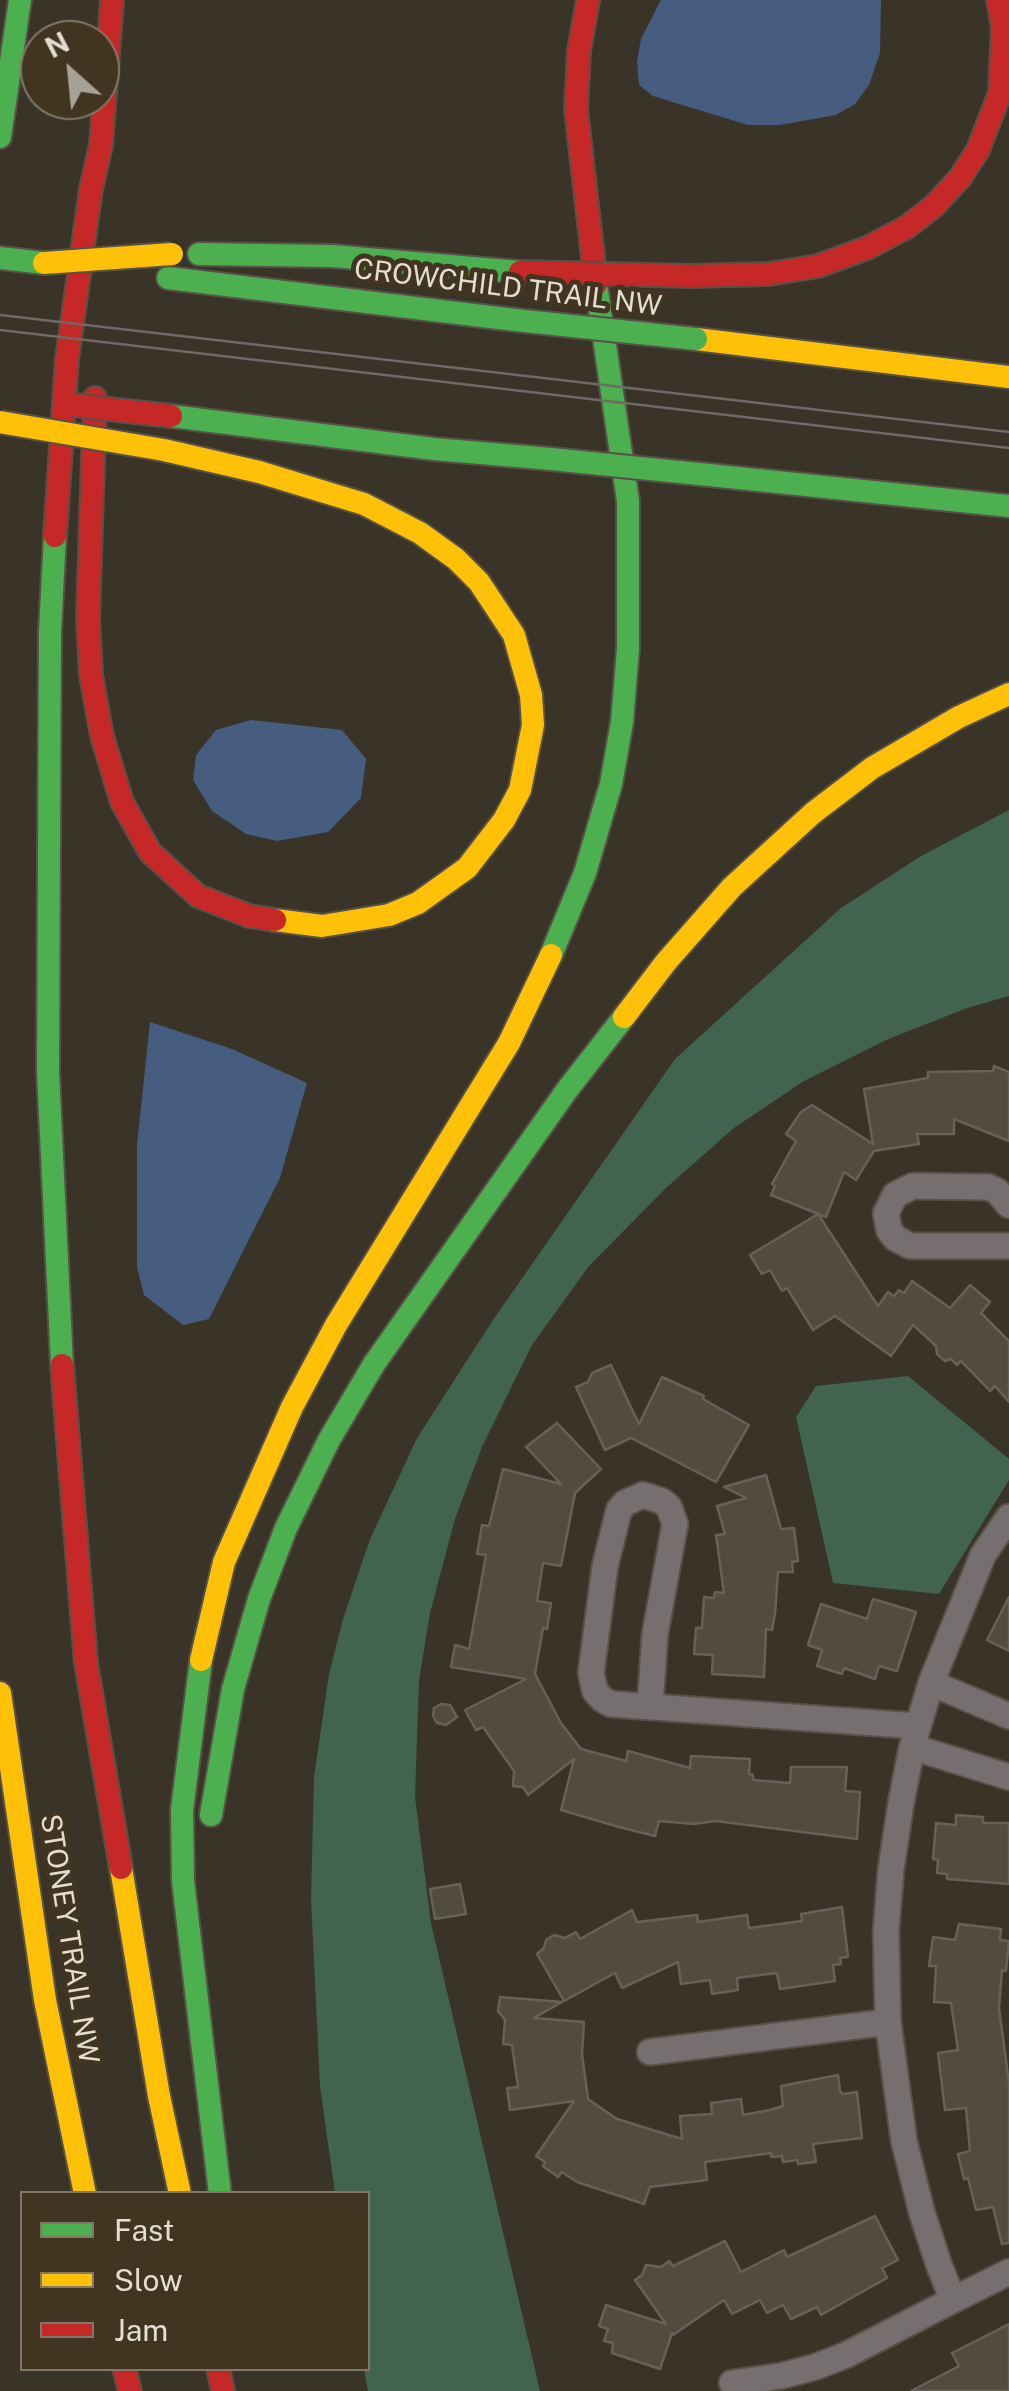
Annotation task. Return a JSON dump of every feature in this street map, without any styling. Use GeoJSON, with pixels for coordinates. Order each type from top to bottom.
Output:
{"type":"FeatureCollection","features":[{"type":"Feature","properties":{"kind":"highway"},"geometry":{"type":"LineString","coordinates":[[0,136],[20,0]]}},
{"type":"Feature","properties":{"kind":"highway"},"geometry":{"type":"LineString","coordinates":[[112,0],[101,145],[66,359],[58,467],[50,631],[48,1072],[64,1413],[86,1663],[158,2096],[179,2191]]}},
{"type":"Feature","properties":{"kind":"highway"},"geometry":{"type":"LineString","coordinates":[[219,2191],[183,1881],[182,1810],[202,1649],[224,1562],[260,1476],[310,1374],[509,1043],[546,968],[585,874],[620,738],[628,650],[630,538],[586,214],[576,109],[579,51],[588,0]]}},
{"type":"Feature","properties":{"kind":"highway"},"geometry":{"type":"LineString","coordinates":[[44,263],[172,254],[332,256],[520,272],[692,276],[770,274],[818,266],[867,248],[907,227],[960,178],[978,150],[1000,93],[1003,27],[998,0]]}},
{"type":"Feature","properties":{"kind":"highway"},"geometry":{"type":"LineString","coordinates":[[100,294],[105,180],[101,145]]}},
{"type":"Feature","properties":{"kind":"highway","name":"CROWCHILD TRAIL NW"},"geometry":{"type":"LineString","coordinates":[[0,258],[1009,377]]}},
{"type":"Feature","properties":{"kind":"highway"},"geometry":{"type":"LineString","coordinates":[[0,422],[164,450],[331,492],[420,533],[456,559],[500,610],[514,634],[531,695],[533,725],[520,790],[504,820],[467,868],[418,902],[389,915],[322,926],[249,916],[198,896],[150,852],[122,802],[102,736],[91,675],[88,618],[96,372]]}},
{"type":"Feature","properties":{"kind":"highway"},"geometry":{"type":"LineString","coordinates":[[38,401],[434,449],[1009,506]]}},
{"type":"Feature","properties":{"kind":"highway"},"geometry":{"type":"LineString","coordinates":[[212,2148],[207,1847],[216,1773],[233,1689],[259,1599],[329,1440],[413,1306],[567,1090],[666,962],[732,887],[813,813],[872,768],[959,717],[1009,694]]}},
{"type":"Feature","properties":{"kind":"highway","name":"STONEY TRAIL NW"},"geometry":{"type":"LineString","coordinates":[[0,1693],[45,2000],[84,2191]]}},
{"type":"Feature","properties":{"kind":"street"},"geometry":{"type":"LineString","coordinates":[[1009,1205],[988,1187],[913,1186],[895,1195],[886,1213],[889,1230],[910,1246],[1009,1246]]}},
{"type":"Feature","properties":{"kind":"street"},"geometry":{"type":"LineString","coordinates":[[650,1706],[654,1634],[675,1524],[669,1507],[653,1496],[643,1495],[619,1510],[599,1605],[591,1681],[602,1700],[610,1704],[915,1736],[1009,1777]]}},
{"type":"Feature","properties":{"kind":"street"},"geometry":{"type":"LineString","coordinates":[[953,2300],[922,2214],[904,2141],[888,2022],[886,1932],[891,1869],[915,1736],[931,1683],[983,1555],[1009,1517]]}},
{"type":"Feature","properties":{"kind":"street"},"geometry":{"type":"LineString","coordinates":[[931,1683],[1009,1716]]}},
{"type":"Feature","properties":{"kind":"street"},"geometry":{"type":"LineString","coordinates":[[650,2052],[888,2022]]}},
{"type":"Feature","properties":{"kind":"street"},"geometry":{"type":"LineString","coordinates":[[732,2383],[781,2376],[846,2355],[1009,2272]]}},
{"type":"Feature","properties":{"kind":"green space"},"geometry":{"type":"Polygon","coordinates":[[[1009,810],[1009,996],[886,1040],[804,1081],[734,1128],[666,1188],[589,1266],[532,1345],[482,1447],[455,1519],[430,1613],[419,1681],[415,1797],[431,1923],[540,2391],[368,2391],[364,2371],[370,2371],[370,2191],[335,2191],[320,2087],[311,1899],[314,1777],[329,1674],[370,1539],[417,1438],[493,1320],[675,1059],[841,908],[921,856],[1009,810]]]}},
{"type":"Feature","properties":{"kind":"green space"},"geometry":{"type":"Polygon","coordinates":[[[908,1376],[1009,1459],[1009,1480],[939,1594],[833,1583],[796,1417],[816,1386],[908,1376]]]}},
{"type":"Feature","properties":{"kind":"water"},"geometry":{"type":"Polygon","coordinates":[[[661,0],[881,0],[880,53],[869,85],[855,104],[836,115],[780,125],[748,125],[653,96],[639,85],[637,61],[641,39],[661,0]]]}},
{"type":"Feature","properties":{"kind":"water"},"geometry":{"type":"Polygon","coordinates":[[[251,720],[342,730],[366,759],[361,798],[328,832],[277,841],[246,834],[212,811],[193,780],[196,755],[216,730],[251,720]]]}},
{"type":"Feature","properties":{"kind":"water"},"geometry":{"type":"Polygon","coordinates":[[[150,1022],[232,1049],[307,1083],[280,1178],[209,1319],[183,1325],[144,1295],[137,1267],[137,1145],[150,1022]]]}},
{"type":"Feature","properties":{"kind":"building"},"geometry":{"type":"Polygon","coordinates":[[[994,1066],[1009,1072],[1009,1141],[954,1119],[954,1134],[917,1134],[919,1144],[874,1151],[856,1180],[844,1172],[826,1217],[771,1195],[775,1186],[772,1184],[796,1141],[786,1134],[801,1112],[812,1105],[873,1144],[864,1089],[928,1078],[928,1072],[993,1071],[994,1066]]]}},
{"type":"Feature","properties":{"kind":"building"},"geometry":{"type":"Polygon","coordinates":[[[818,1214],[878,1306],[888,1292],[894,1296],[899,1290],[904,1293],[912,1281],[950,1308],[970,1285],[990,1302],[981,1313],[1009,1341],[1009,1402],[995,1386],[990,1391],[961,1361],[957,1365],[951,1359],[945,1361],[937,1354],[936,1346],[913,1325],[891,1356],[835,1316],[813,1330],[787,1288],[782,1291],[770,1270],[762,1274],[750,1255],[818,1214]]]}},
{"type":"Feature","properties":{"kind":"building"},"geometry":{"type":"Polygon","coordinates":[[[611,1365],[639,1424],[662,1377],[704,1396],[703,1399],[749,1425],[716,1482],[631,1438],[605,1450],[576,1387],[588,1382],[592,1373],[611,1365]]]}},
{"type":"Feature","properties":{"kind":"building"},"geometry":{"type":"Polygon","coordinates":[[[557,1423],[601,1469],[575,1493],[561,1566],[543,1563],[537,1601],[551,1603],[535,1674],[561,1723],[581,1749],[626,1761],[628,1751],[690,1768],[691,1756],[750,1759],[749,1774],[753,1780],[790,1783],[791,1767],[847,1767],[845,1791],[860,1792],[857,1839],[716,1821],[659,1821],[655,1836],[619,1827],[561,1810],[574,1759],[528,1795],[523,1787],[513,1786],[514,1771],[483,1727],[476,1730],[465,1710],[526,1679],[451,1667],[455,1645],[469,1649],[486,1555],[477,1554],[482,1525],[489,1526],[503,1469],[561,1484],[526,1447],[557,1423]]]}},
{"type":"Feature","properties":{"kind":"building"},"geometry":{"type":"Polygon","coordinates":[[[766,1475],[781,1529],[794,1528],[798,1561],[792,1562],[793,1572],[778,1572],[772,1630],[766,1629],[764,1677],[712,1674],[713,1655],[694,1654],[696,1628],[702,1628],[704,1597],[724,1593],[716,1535],[725,1534],[717,1506],[746,1498],[724,1487],[766,1475]]]}},
{"type":"Feature","properties":{"kind":"building"},"geometry":{"type":"Polygon","coordinates":[[[1009,1597],[1009,1651],[987,1640],[1009,1597]]]}},
{"type":"Feature","properties":{"kind":"building"},"geometry":{"type":"Polygon","coordinates":[[[873,1599],[916,1612],[897,1671],[879,1666],[875,1679],[844,1668],[842,1674],[817,1666],[822,1650],[808,1645],[821,1604],[867,1619],[873,1599]]]}},
{"type":"Feature","properties":{"kind":"building"},"geometry":{"type":"Polygon","coordinates":[[[450,1705],[457,1717],[446,1725],[437,1723],[433,1716],[434,1708],[450,1705]]]}},
{"type":"Feature","properties":{"kind":"building"},"geometry":{"type":"Polygon","coordinates":[[[956,1815],[983,1817],[983,1823],[1009,1823],[1009,1884],[947,1879],[947,1874],[937,1873],[938,1860],[933,1859],[936,1823],[956,1825],[956,1815]]]}},
{"type":"Feature","properties":{"kind":"building"},"geometry":{"type":"Polygon","coordinates":[[[460,1884],[466,1914],[435,1919],[430,1889],[460,1884]]]}},
{"type":"Feature","properties":{"kind":"building"},"geometry":{"type":"Polygon","coordinates":[[[842,1907],[848,1957],[833,1965],[835,1981],[780,1989],[777,1973],[737,1978],[738,1990],[712,1994],[710,1980],[681,1984],[678,1962],[622,1988],[615,1973],[564,2001],[537,1954],[554,1935],[565,1938],[576,1932],[580,1939],[632,1910],[637,1922],[697,1915],[698,1922],[747,1915],[749,1928],[802,1921],[801,1914],[842,1907]]]}},
{"type":"Feature","properties":{"kind":"building"},"geometry":{"type":"Polygon","coordinates":[[[959,1924],[1001,1929],[1000,1940],[1009,1941],[999,2008],[1009,2083],[1009,2243],[1002,2244],[993,2207],[976,2210],[968,2178],[964,2179],[958,2154],[970,2151],[966,2108],[945,2110],[938,2053],[958,2050],[951,2003],[934,2002],[936,1966],[929,1966],[933,1937],[955,1940],[959,1924]]]}},
{"type":"Feature","properties":{"kind":"building"},"geometry":{"type":"Polygon","coordinates":[[[500,1997],[562,2002],[534,2018],[584,2022],[582,2054],[588,2099],[617,2119],[682,2139],[680,2116],[712,2114],[711,2103],[741,2099],[743,2115],[770,2110],[783,2106],[781,2086],[838,2075],[843,2094],[857,2092],[862,2138],[813,2144],[816,2162],[783,2162],[782,2156],[771,2157],[771,2153],[705,2162],[707,2180],[650,2187],[644,2204],[577,2182],[562,2172],[558,2177],[536,2156],[574,2101],[510,2110],[507,2088],[518,2087],[512,2045],[503,2044],[505,2020],[498,2011],[500,1997]]]}},
{"type":"Feature","properties":{"kind":"building"},"geometry":{"type":"Polygon","coordinates":[[[875,2216],[898,2260],[882,2268],[887,2278],[821,2315],[817,2307],[791,2319],[783,2305],[767,2313],[760,2300],[732,2314],[724,2300],[672,2333],[660,2369],[612,2353],[613,2343],[604,2341],[608,2329],[599,2326],[606,2305],[666,2324],[635,2280],[646,2265],[661,2267],[669,2261],[673,2266],[725,2241],[741,2272],[784,2250],[787,2257],[875,2216]]]}},
{"type":"Feature","properties":{"kind":"building"},"geometry":{"type":"Polygon","coordinates":[[[1009,2324],[1009,2391],[911,2391],[959,2366],[952,2353],[1009,2324]]]}},
{"type":"Feature","properties":{"kind":"tram line"},"geometry":{"type":"LineString","coordinates":[[0,315],[1009,432]]}},
{"type":"Feature","properties":{"kind":"tram line"},"geometry":{"type":"LineString","coordinates":[[0,330],[1009,448]]}},
{"type":"Feature","properties":{"kind":"traffic: fast"},"geometry":{"type":"LineString","coordinates":[[0,137],[20,0]]}},
{"type":"Feature","properties":{"kind":"traffic: fast"},"geometry":{"type":"LineString","coordinates":[[199,254],[332,256],[520,272]]}},
{"type":"Feature","properties":{"kind":"traffic: fast"},"geometry":{"type":"LineString","coordinates":[[0,258],[44,263]]}},
{"type":"Feature","properties":{"kind":"traffic: fast"},"geometry":{"type":"LineString","coordinates":[[168,278],[515,320]]}},
{"type":"Feature","properties":{"kind":"traffic: fast"},"geometry":{"type":"LineString","coordinates":[[551,955],[585,873],[611,784],[622,722],[628,649],[628,501],[596,284]]}},
{"type":"Feature","properties":{"kind":"traffic: fast"},"geometry":{"type":"LineString","coordinates":[[515,320],[696,339]]}},
{"type":"Feature","properties":{"kind":"traffic: fast"},"geometry":{"type":"LineString","coordinates":[[171,416],[434,449],[551,459]]}},
{"type":"Feature","properties":{"kind":"traffic: fast"},"geometry":{"type":"LineString","coordinates":[[551,459],[709,475]]}},
{"type":"Feature","properties":{"kind":"traffic: fast"},"geometry":{"type":"LineString","coordinates":[[709,475],[1009,506]]}},
{"type":"Feature","properties":{"kind":"traffic: fast"},"geometry":{"type":"LineString","coordinates":[[55,536],[50,631],[48,1072],[62,1365]]}},
{"type":"Feature","properties":{"kind":"traffic: fast"},"geometry":{"type":"LineString","coordinates":[[211,1815],[233,1689],[259,1599],[286,1528],[329,1440],[374,1364],[567,1090],[624,1017]]}},
{"type":"Feature","properties":{"kind":"traffic: fast"},"geometry":{"type":"LineString","coordinates":[[201,1660],[182,1810],[183,1881],[220,2191]]}},
{"type":"Feature","properties":{"kind":"traffic: slow"},"geometry":{"type":"LineString","coordinates":[[44,263],[172,254]]}},
{"type":"Feature","properties":{"kind":"traffic: slow"},"geometry":{"type":"LineString","coordinates":[[696,339],[1009,377]]}},
{"type":"Feature","properties":{"kind":"traffic: slow"},"geometry":{"type":"LineString","coordinates":[[0,422],[164,450],[259,472]]}},
{"type":"Feature","properties":{"kind":"traffic: slow"},"geometry":{"type":"LineString","coordinates":[[259,472],[364,504],[420,533],[456,559],[479,582],[514,635],[531,695],[533,725],[520,790],[504,820],[467,868],[418,903],[389,915],[322,926],[275,920]]}},
{"type":"Feature","properties":{"kind":"traffic: slow"},"geometry":{"type":"LineString","coordinates":[[624,1017],[732,887],[813,813],[872,768],[959,717],[1009,694]]}},
{"type":"Feature","properties":{"kind":"traffic: slow"},"geometry":{"type":"LineString","coordinates":[[201,1660],[224,1562],[292,1407],[336,1325],[509,1043],[551,955]]}},
{"type":"Feature","properties":{"kind":"traffic: slow"},"geometry":{"type":"LineString","coordinates":[[0,1693],[45,2000],[84,2191]]}},
{"type":"Feature","properties":{"kind":"traffic: slow"},"geometry":{"type":"LineString","coordinates":[[121,1868],[159,2096],[179,2191]]}},
{"type":"Feature","properties":{"kind":"traffic: jam"},"geometry":{"type":"LineString","coordinates":[[55,536],[67,359],[101,145],[112,0]]}},
{"type":"Feature","properties":{"kind":"traffic: jam"},"geometry":{"type":"LineString","coordinates":[[588,0],[579,51],[576,109],[596,284]]}},
{"type":"Feature","properties":{"kind":"traffic: jam"},"geometry":{"type":"LineString","coordinates":[[692,276],[769,274],[818,266],[867,248],[907,227],[934,206],[960,178],[978,150],[1000,93],[1003,27],[998,0]]}},
{"type":"Feature","properties":{"kind":"traffic: jam"},"geometry":{"type":"LineString","coordinates":[[520,272],[692,276]]}},
{"type":"Feature","properties":{"kind":"traffic: jam"},"geometry":{"type":"LineString","coordinates":[[95,398],[88,618],[91,675],[102,736],[122,802],[150,852],[198,896],[249,916],[275,920]]}},
{"type":"Feature","properties":{"kind":"traffic: jam"},"geometry":{"type":"LineString","coordinates":[[73,405],[171,416]]}},
{"type":"Feature","properties":{"kind":"traffic: jam"},"geometry":{"type":"LineString","coordinates":[[62,1365],[86,1663],[121,1868]]}},
{"type":"Feature","properties":{"kind":"traffic: jam"},"geometry":{"type":"LineString","coordinates":[[125,2371],[130,2391]]}},
{"type":"Feature","properties":{"kind":"traffic: jam"},"geometry":{"type":"LineString","coordinates":[[219,2371],[223,2391]]}}]}
